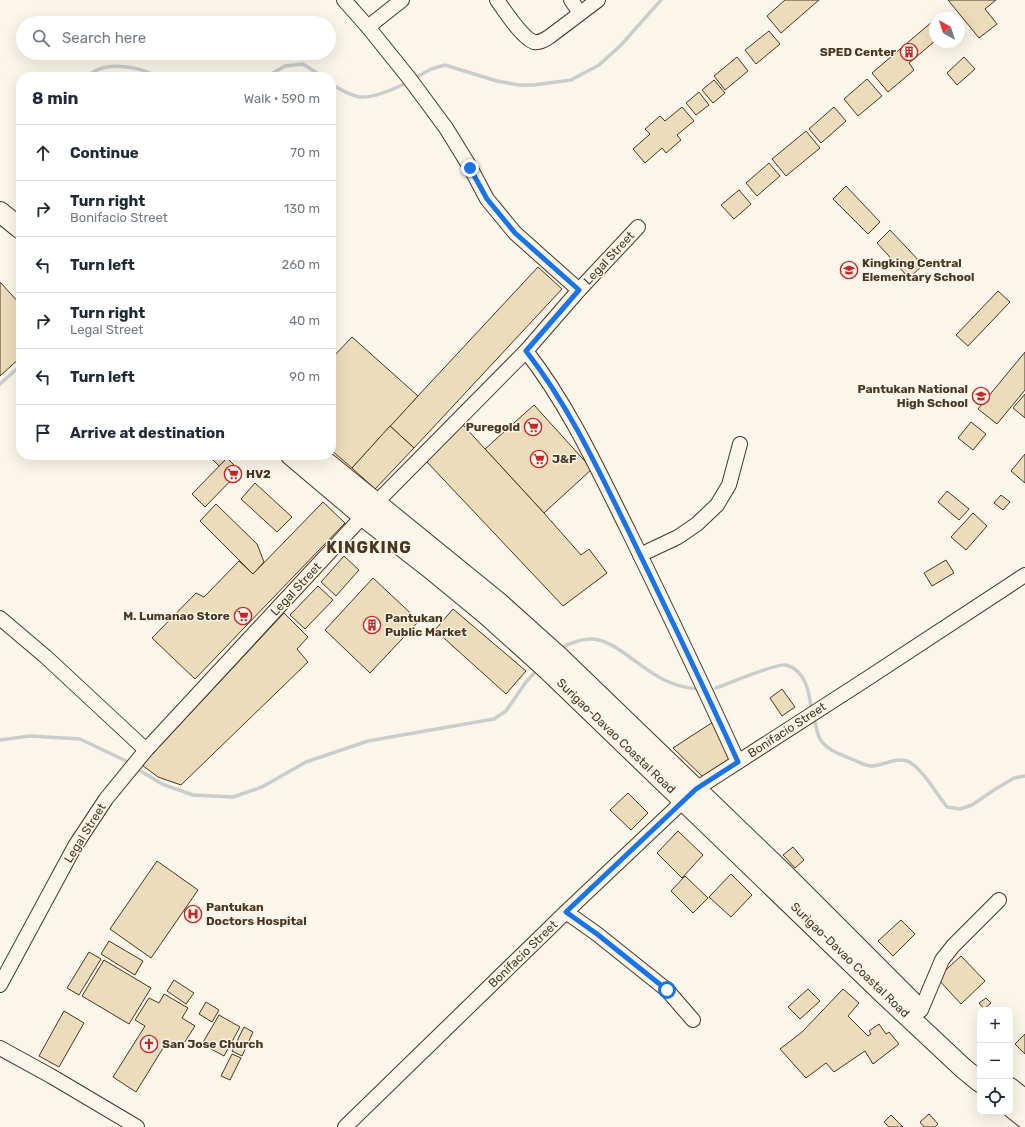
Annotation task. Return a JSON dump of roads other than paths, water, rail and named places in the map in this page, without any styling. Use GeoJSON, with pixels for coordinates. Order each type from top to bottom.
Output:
{"type":"FeatureCollection","features":[{"type":"Feature","properties":{"kind":"highway"},"geometry":{"type":"LineString","coordinates":[[0,201],[8,204],[16,210]]}},
{"type":"Feature","properties":{"kind":"highway"},"geometry":{"type":"LineString","coordinates":[[0,212],[16,225]]}},
{"type":"Feature","properties":{"kind":"highway","name":"Surigao-Davao Coastal Road"},"geometry":{"type":"LineString","coordinates":[[298,460],[370,509]]}},
{"type":"Feature","properties":{"kind":"highway","name":"Surigao-Davao Coastal Road"},"geometry":{"type":"LineString","coordinates":[[322,460],[430,568],[488,615],[553,663],[925,1021],[977,1079]]}},
{"type":"Feature","properties":{"kind":"highway","name":"Surigao-Davao Coastal Road"},"geometry":{"type":"LineString","coordinates":[[925,1021],[977,1063]]}},
{"type":"Feature","properties":{"kind":"highway"},"geometry":{"type":"LineString","coordinates":[[1013,1090],[1025,1100]]}},
{"type":"Feature","properties":{"kind":"highway"},"geometry":{"type":"LineString","coordinates":[[1013,1108],[1025,1118]]}},
{"type":"Feature","properties":{"kind":"street"},"geometry":{"type":"LineString","coordinates":[[344,0],[368,26],[446,128],[487,199],[515,233],[579,290]]}},
{"type":"Feature","properties":{"kind":"street"},"geometry":{"type":"LineString","coordinates":[[368,26],[402,0]]}},
{"type":"Feature","properties":{"kind":"street"},"geometry":{"type":"LineString","coordinates":[[497,0],[521,31],[529,39],[535,42],[542,41],[549,37],[598,0]]}},
{"type":"Feature","properties":{"kind":"street"},"geometry":{"type":"LineString","coordinates":[[571,0],[580,13]]}},
{"type":"Feature","properties":{"kind":"street","name":"Legal Street"},"geometry":{"type":"LineString","coordinates":[[0,985],[74,846],[106,799],[146,750],[370,509],[526,351],[579,290],[638,227]]}},
{"type":"Feature","properties":{"kind":"street"},"geometry":{"type":"LineString","coordinates":[[526,351],[542,371],[565,406],[594,461],[704,686],[738,762]]}},
{"type":"Feature","properties":{"kind":"street"},"geometry":{"type":"LineString","coordinates":[[640,555],[678,537],[698,524],[717,505],[729,485],[740,444]]}},
{"type":"Feature","properties":{"kind":"street","name":"Bonifacio Street"},"geometry":{"type":"LineString","coordinates":[[345,1127],[566,912],[690,795],[738,762],[1025,575]]}},
{"type":"Feature","properties":{"kind":"street"},"geometry":{"type":"LineString","coordinates":[[0,618],[46,657],[146,750]]}},
{"type":"Feature","properties":{"kind":"street"},"geometry":{"type":"LineString","coordinates":[[925,1021],[942,960],[953,946],[999,900]]}},
{"type":"Feature","properties":{"kind":"street"},"geometry":{"type":"LineString","coordinates":[[566,912],[597,934],[667,990],[693,1020]]}},
{"type":"Feature","properties":{"kind":"street"},"geometry":{"type":"LineString","coordinates":[[0,1048],[58,1079],[137,1127]]}},
{"type":"Feature","properties":{"kind":"waterway"},"geometry":{"type":"LineString","coordinates":[[415,78],[431,69],[445,65],[497,81],[519,85],[534,85],[571,80],[599,65],[621,45],[661,0]]}},
{"type":"Feature","properties":{"kind":"waterway"},"geometry":{"type":"LineString","coordinates":[[275,72],[285,66],[303,64],[315,72]]}},
{"type":"Feature","properties":{"kind":"waterway"},"geometry":{"type":"LineString","coordinates":[[94,72],[102,68],[121,66],[147,72]]}},
{"type":"Feature","properties":{"kind":"waterway"},"geometry":{"type":"LineString","coordinates":[[336,87],[353,95],[366,97],[384,93],[406,83]]}},
{"type":"Feature","properties":{"kind":"waterway"},"geometry":{"type":"LineString","coordinates":[[0,384],[16,370]]}},
{"type":"Feature","properties":{"kind":"waterway"},"geometry":{"type":"LineString","coordinates":[[561,648],[584,640],[594,639],[603,641],[620,650],[662,679],[687,688],[697,689]]}},
{"type":"Feature","properties":{"kind":"waterway"},"geometry":{"type":"LineString","coordinates":[[716,688],[763,670],[786,665],[798,671],[802,676],[809,694],[811,707]]}},
{"type":"Feature","properties":{"kind":"waterway"},"geometry":{"type":"LineString","coordinates":[[139,770],[162,784],[193,795],[233,797],[262,787],[306,762],[368,741],[494,719],[506,711],[526,682],[536,671]]}},
{"type":"Feature","properties":{"kind":"waterway"},"geometry":{"type":"LineString","coordinates":[[815,722],[818,735],[825,745],[839,754],[862,764],[876,766],[898,760],[907,761],[912,764],[923,775],[947,807],[960,809],[972,805],[1014,778],[1025,776]]}},
{"type":"Feature","properties":{"kind":"waterway"},"geometry":{"type":"LineString","coordinates":[[0,740],[30,736],[80,739],[126,761]]}},
{"type":"Feature","properties":{"kind":"place","name":"SPED Center"},"geometry":{"type":"Point","coordinates":[909,52]}},
{"type":"Feature","properties":{"kind":"place","name":"Kingking Central Elementary School"},"geometry":{"type":"Point","coordinates":[849,270]}},
{"type":"Feature","properties":{"kind":"place","name":"Pantukan National High School"},"geometry":{"type":"Point","coordinates":[981,396]}},
{"type":"Feature","properties":{"kind":"place","name":"Puregold"},"geometry":{"type":"Point","coordinates":[533,427]}},
{"type":"Feature","properties":{"kind":"place","name":"J&F"},"geometry":{"type":"Point","coordinates":[539,459]}},
{"type":"Feature","properties":{"kind":"place","name":"HV2"},"geometry":{"type":"Point","coordinates":[233,474]}},
{"type":"Feature","properties":{"kind":"place","name":"M. Lumanao Store"},"geometry":{"type":"Point","coordinates":[243,616]}},
{"type":"Feature","properties":{"kind":"place","name":"Pantukan Public Market"},"geometry":{"type":"Point","coordinates":[372,625]}},
{"type":"Feature","properties":{"kind":"place","name":"Pantukan Doctors Hospital"},"geometry":{"type":"Point","coordinates":[193,914]}},
{"type":"Feature","properties":{"kind":"place","name":"San Jose Church"},"geometry":{"type":"Point","coordinates":[149,1044]}},
{"type":"Feature","properties":{"kind":"district","name":"KINGKING"},"geometry":{"type":"Point","coordinates":[369,547]}}]}
